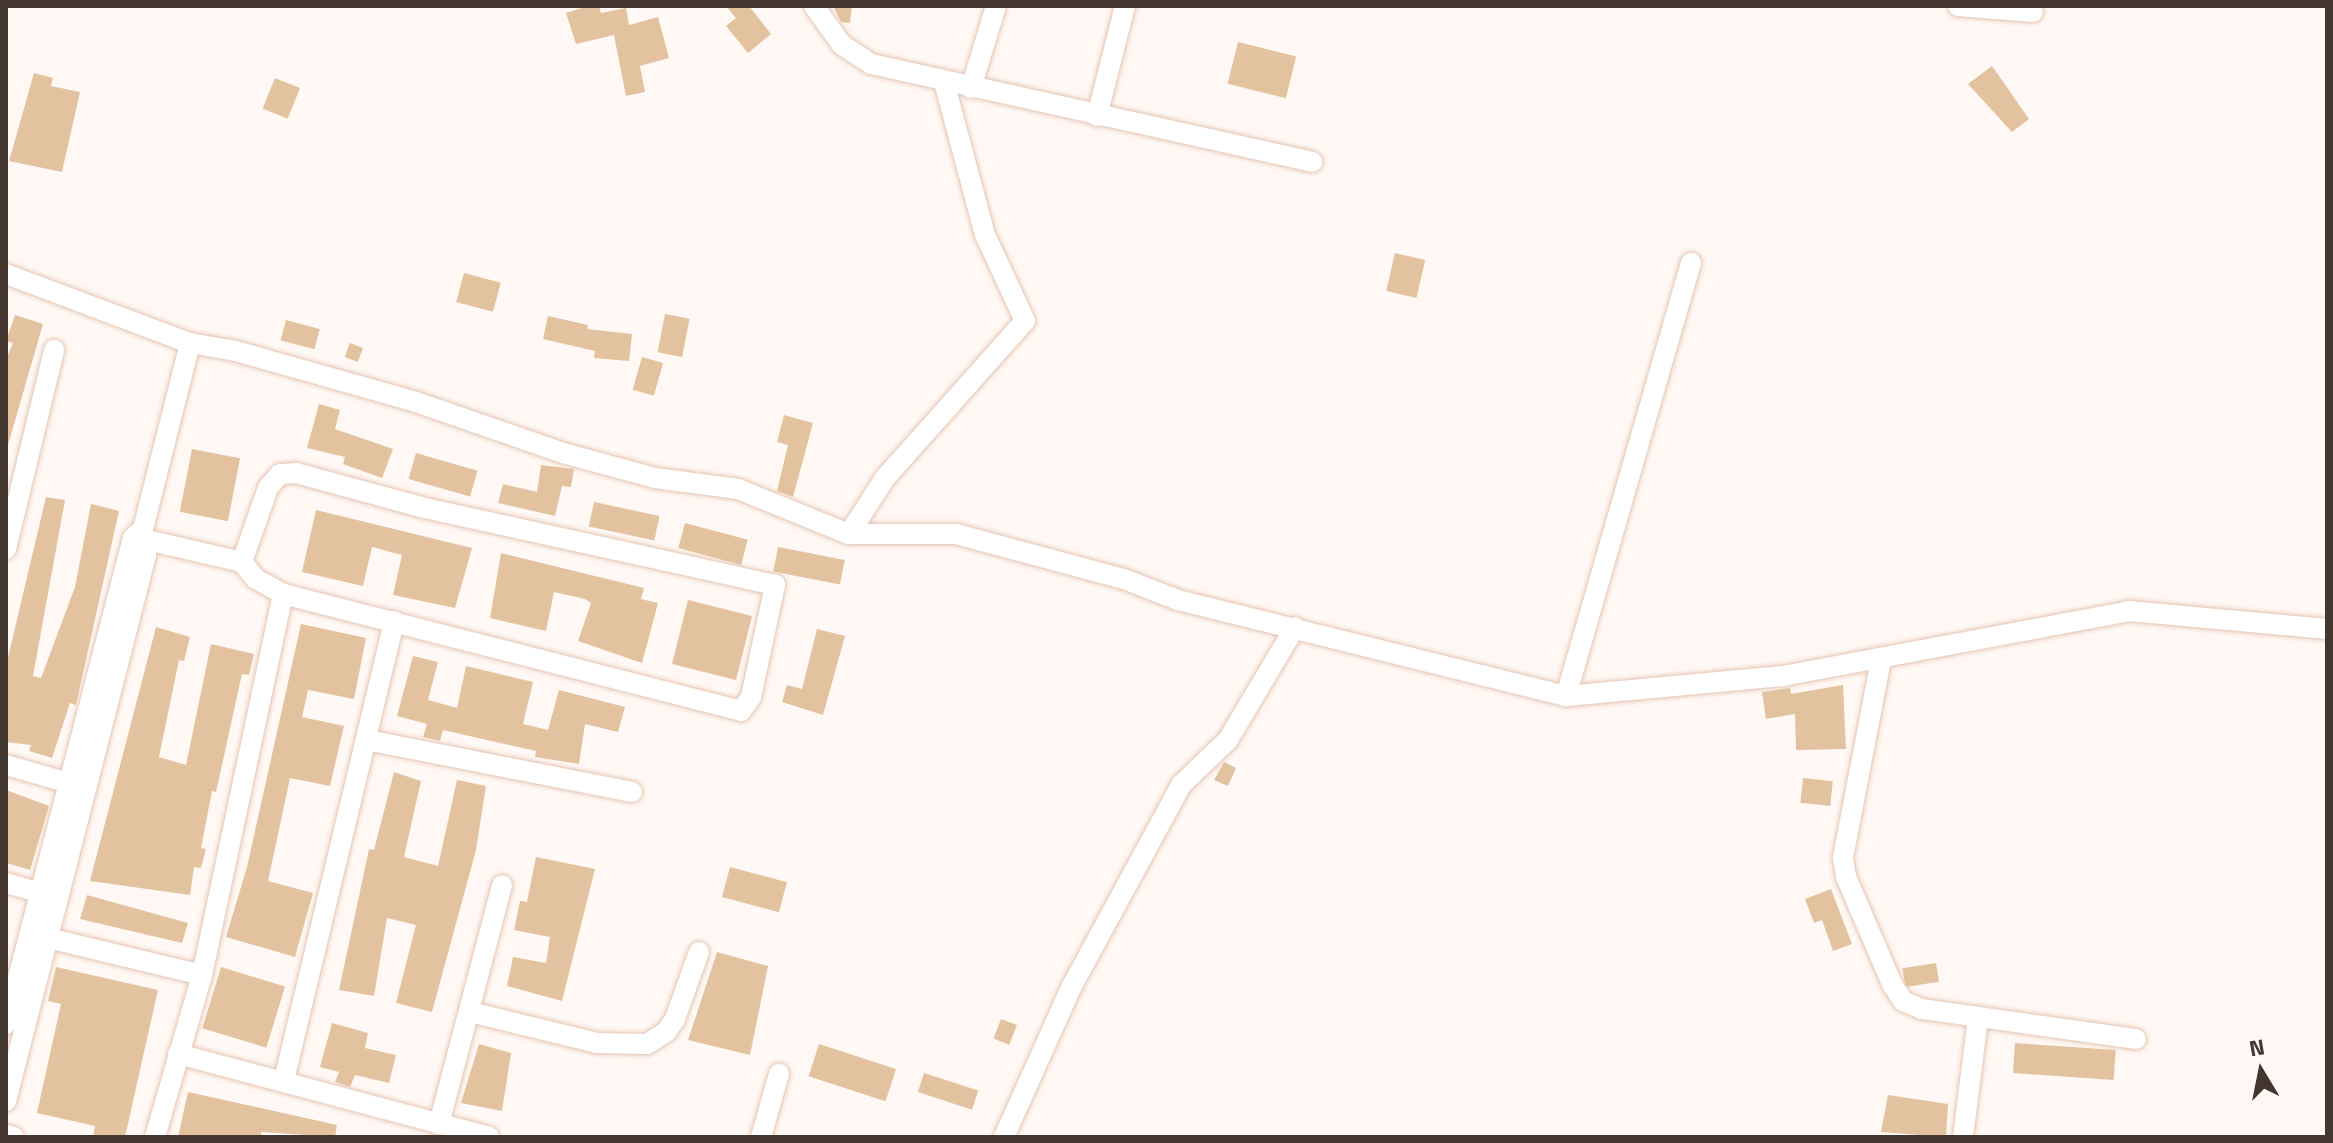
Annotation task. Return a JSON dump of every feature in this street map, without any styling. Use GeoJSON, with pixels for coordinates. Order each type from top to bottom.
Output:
{"type":"FeatureCollection","features":[{"type":"Feature","properties":{"kind":"street"},"geometry":{"type":"LineString","coordinates":[[814,6],[842,45],[871,64],[1312,162]]}},
{"type":"Feature","properties":{"kind":"street"},"geometry":{"type":"LineString","coordinates":[[971,88],[996,6]]}},
{"type":"Feature","properties":{"kind":"street"},"geometry":{"type":"LineString","coordinates":[[1097,116],[1125,6]]}},
{"type":"Feature","properties":{"kind":"street"},"geometry":{"type":"LineString","coordinates":[[1958,6],[2033,12]]}},
{"type":"Feature","properties":{"kind":"street"},"geometry":{"type":"LineString","coordinates":[[849,534],[885,478],[1025,321],[985,235],[944,82]]}},
{"type":"Feature","properties":{"kind":"street"},"geometry":{"type":"LineString","coordinates":[[1566,696],[1691,263]]}},
{"type":"Feature","properties":{"kind":"street"},"geometry":{"type":"LineString","coordinates":[[6,274],[190,343],[236,351],[416,402],[578,457],[655,478],[738,489],[849,534],[956,534],[1124,579],[1178,600],[1566,696],[1783,676],[2129,611],[2327,629]]}},
{"type":"Feature","properties":{"kind":"street"},"geometry":{"type":"LineString","coordinates":[[145,535],[190,343]]}},
{"type":"Feature","properties":{"kind":"street"},"geometry":{"type":"LineString","coordinates":[[6,549],[54,350]]}},
{"type":"Feature","properties":{"kind":"street"},"geometry":{"type":"LineString","coordinates":[[6,1024],[50,896],[79,785],[133,538],[145,535],[242,562],[256,579],[283,594],[741,711],[751,697],[775,585],[421,507],[296,473],[280,474],[268,488],[242,562]]}},
{"type":"Feature","properties":{"kind":"street"},"geometry":{"type":"LineString","coordinates":[[155,1137],[202,975],[283,594]]}},
{"type":"Feature","properties":{"kind":"street"},"geometry":{"type":"LineString","coordinates":[[284,1080],[394,621]]}},
{"type":"Feature","properties":{"kind":"street"},"geometry":{"type":"LineString","coordinates":[[1004,1137],[1072,986],[1181,785],[1228,740],[1295,627]]}},
{"type":"Feature","properties":{"kind":"street"},"geometry":{"type":"LineString","coordinates":[[1881,660],[1843,858],[1846,877],[1903,1001],[1978,1019],[2136,1039]]}},
{"type":"Feature","properties":{"kind":"street"},"geometry":{"type":"LineString","coordinates":[[367,740],[632,792]]}},
{"type":"Feature","properties":{"kind":"street"},"geometry":{"type":"LineString","coordinates":[[6,765],[79,785]]}},
{"type":"Feature","properties":{"kind":"street"},"geometry":{"type":"LineString","coordinates":[[6,883],[50,896]]}},
{"type":"Feature","properties":{"kind":"street"},"geometry":{"type":"LineString","coordinates":[[439,1124],[502,885]]}},
{"type":"Feature","properties":{"kind":"street"},"geometry":{"type":"LineString","coordinates":[[6,1101],[48,938],[50,896]]}},
{"type":"Feature","properties":{"kind":"street"},"geometry":{"type":"LineString","coordinates":[[48,938],[202,975]]}},
{"type":"Feature","properties":{"kind":"street"},"geometry":{"type":"LineString","coordinates":[[470,1012],[597,1043],[647,1044],[666,1032],[675,1019],[699,952]]}},
{"type":"Feature","properties":{"kind":"street"},"geometry":{"type":"LineString","coordinates":[[1963,1137],[1978,1019]]}},
{"type":"Feature","properties":{"kind":"street"},"geometry":{"type":"LineString","coordinates":[[178,1054],[489,1137]]}},
{"type":"Feature","properties":{"kind":"street"},"geometry":{"type":"LineString","coordinates":[[761,1137],[779,1074]]}},
{"type":"Feature","properties":{"kind":"street"},"geometry":{"type":"LineString","coordinates":[[6,1135],[14,1137]]}},
{"type":"Feature","properties":{"kind":"building"},"geometry":{"type":"Polygon","coordinates":[[[599,6],[601,13],[626,8],[629,25],[658,17],[669,58],[640,66],[645,92],[626,96],[614,35],[576,44],[566,13],[599,6]]]}},
{"type":"Feature","properties":{"kind":"building"},"geometry":{"type":"Polygon","coordinates":[[[726,6],[749,6],[771,34],[748,53],[726,26],[736,18],[726,6]]]}},
{"type":"Feature","properties":{"kind":"building"},"geometry":{"type":"Polygon","coordinates":[[[833,6],[852,6],[850,23],[841,22],[833,6]]]}},
{"type":"Feature","properties":{"kind":"building"},"geometry":{"type":"Polygon","coordinates":[[[1238,42],[1296,57],[1286,98],[1228,84],[1238,42]]]}},
{"type":"Feature","properties":{"kind":"building"},"geometry":{"type":"Polygon","coordinates":[[[1992,66],[2029,119],[2012,132],[1968,84],[1992,66]]]}},
{"type":"Feature","properties":{"kind":"building"},"geometry":{"type":"Polygon","coordinates":[[[34,73],[53,78],[51,86],[80,92],[62,172],[9,161],[34,73]]]}},
{"type":"Feature","properties":{"kind":"building"},"geometry":{"type":"Polygon","coordinates":[[[275,78],[300,88],[288,119],[263,109],[275,78]]]}},
{"type":"Feature","properties":{"kind":"building"},"geometry":{"type":"Polygon","coordinates":[[[1395,253],[1425,260],[1416,298],[1386,291],[1395,253]]]}},
{"type":"Feature","properties":{"kind":"building"},"geometry":{"type":"Polygon","coordinates":[[[464,273],[501,283],[493,312],[456,302],[464,273]]]}},
{"type":"Feature","properties":{"kind":"building"},"geometry":{"type":"Polygon","coordinates":[[[665,314],[690,319],[682,357],[658,352],[665,314]]]}},
{"type":"Feature","properties":{"kind":"building"},"geometry":{"type":"Polygon","coordinates":[[[15,315],[43,324],[8,445],[6,360],[13,343],[6,341],[15,315]]]}},
{"type":"Feature","properties":{"kind":"building"},"geometry":{"type":"Polygon","coordinates":[[[548,316],[588,325],[587,329],[632,334],[629,361],[594,358],[595,351],[543,339],[548,316]]]}},
{"type":"Feature","properties":{"kind":"building"},"geometry":{"type":"Polygon","coordinates":[[[286,320],[320,329],[314,349],[281,340],[286,320]]]}},
{"type":"Feature","properties":{"kind":"building"},"geometry":{"type":"Polygon","coordinates":[[[350,343],[363,348],[358,362],[345,357],[350,343]]]}},
{"type":"Feature","properties":{"kind":"building"},"geometry":{"type":"Polygon","coordinates":[[[642,357],[663,363],[654,396],[633,390],[642,357]]]}},
{"type":"Feature","properties":{"kind":"building"},"geometry":{"type":"Polygon","coordinates":[[[319,404],[340,410],[335,429],[393,449],[382,478],[343,464],[345,457],[307,448],[319,404]]]}},
{"type":"Feature","properties":{"kind":"building"},"geometry":{"type":"Polygon","coordinates":[[[784,415],[813,423],[793,497],[777,491],[788,445],[777,442],[784,415]]]}},
{"type":"Feature","properties":{"kind":"building"},"geometry":{"type":"Polygon","coordinates":[[[192,449],[240,458],[228,521],[180,512],[192,449]]]}},
{"type":"Feature","properties":{"kind":"building"},"geometry":{"type":"Polygon","coordinates":[[[416,453],[478,471],[470,497],[409,479],[416,453]]]}},
{"type":"Feature","properties":{"kind":"building"},"geometry":{"type":"Polygon","coordinates":[[[541,465],[574,469],[571,487],[562,486],[555,516],[498,503],[503,484],[537,492],[541,465]]]}},
{"type":"Feature","properties":{"kind":"building"},"geometry":{"type":"Polygon","coordinates":[[[46,497],[65,500],[33,676],[41,678],[75,587],[91,504],[119,511],[76,705],[70,703],[52,758],[29,751],[31,745],[6,742],[6,666],[46,497]]]}},
{"type":"Feature","properties":{"kind":"building"},"geometry":{"type":"Polygon","coordinates":[[[594,502],[660,516],[654,540],[589,526],[594,502]]]}},
{"type":"Feature","properties":{"kind":"building"},"geometry":{"type":"Polygon","coordinates":[[[316,510],[472,548],[455,608],[393,595],[402,555],[372,547],[363,586],[302,572],[316,510]]]}},
{"type":"Feature","properties":{"kind":"building"},"geometry":{"type":"Polygon","coordinates":[[[685,523],[748,540],[741,565],[678,548],[685,523]]]}},
{"type":"Feature","properties":{"kind":"building"},"geometry":{"type":"Polygon","coordinates":[[[778,547],[845,560],[840,585],[773,572],[778,547]]]}},
{"type":"Feature","properties":{"kind":"building"},"geometry":{"type":"Polygon","coordinates":[[[501,553],[644,588],[641,599],[658,603],[642,663],[578,641],[591,603],[585,599],[554,592],[546,631],[490,618],[501,553]]]}},
{"type":"Feature","properties":{"kind":"building"},"geometry":{"type":"Polygon","coordinates":[[[688,600],[752,616],[736,680],[672,664],[688,600]]]}},
{"type":"Feature","properties":{"kind":"building"},"geometry":{"type":"Polygon","coordinates":[[[301,624],[366,638],[354,699],[308,690],[302,717],[344,726],[330,786],[290,778],[268,881],[313,893],[295,957],[226,937],[247,867],[301,624]]]}},
{"type":"Feature","properties":{"kind":"building"},"geometry":{"type":"Polygon","coordinates":[[[156,627],[190,637],[184,661],[179,660],[159,757],[186,765],[211,644],[254,654],[249,675],[242,674],[216,792],[212,791],[201,848],[206,849],[201,868],[194,867],[190,895],[90,881],[156,627]]]}},
{"type":"Feature","properties":{"kind":"building"},"geometry":{"type":"Polygon","coordinates":[[[817,629],[845,636],[823,715],[782,702],[787,685],[802,689],[817,629]]]}},
{"type":"Feature","properties":{"kind":"building"},"geometry":{"type":"Polygon","coordinates":[[[413,656],[438,662],[428,700],[457,708],[466,666],[533,682],[523,724],[548,730],[559,690],[625,707],[618,732],[585,724],[579,764],[535,757],[536,751],[443,730],[440,741],[423,737],[427,724],[397,716],[413,656]]]}},
{"type":"Feature","properties":{"kind":"building"},"geometry":{"type":"Polygon","coordinates":[[[1843,685],[1846,749],[1796,750],[1795,714],[1766,719],[1762,692],[1790,688],[1791,694],[1843,685]]]}},
{"type":"Feature","properties":{"kind":"building"},"geometry":{"type":"Polygon","coordinates":[[[1224,762],[1236,768],[1228,786],[1214,780],[1224,762]]]}},
{"type":"Feature","properties":{"kind":"building"},"geometry":{"type":"Polygon","coordinates":[[[394,772],[421,781],[404,857],[438,866],[457,780],[486,786],[476,850],[432,1012],[396,1003],[416,925],[387,918],[374,996],[339,990],[369,849],[374,850],[394,772]]]}},
{"type":"Feature","properties":{"kind":"building"},"geometry":{"type":"Polygon","coordinates":[[[1803,778],[1833,781],[1830,806],[1800,803],[1803,778]]]}},
{"type":"Feature","properties":{"kind":"building"},"geometry":{"type":"Polygon","coordinates":[[[6,790],[49,806],[30,870],[6,863],[6,790]]]}},
{"type":"Feature","properties":{"kind":"building"},"geometry":{"type":"Polygon","coordinates":[[[536,857],[595,869],[562,1001],[507,986],[513,957],[546,963],[550,937],[514,930],[520,901],[527,902],[536,857]]]}},
{"type":"Feature","properties":{"kind":"building"},"geometry":{"type":"Polygon","coordinates":[[[730,867],[787,882],[779,912],[722,897],[730,867]]]}},
{"type":"Feature","properties":{"kind":"building"},"geometry":{"type":"Polygon","coordinates":[[[1831,889],[1852,944],[1833,951],[1822,920],[1814,923],[1805,899],[1831,889]]]}},
{"type":"Feature","properties":{"kind":"building"},"geometry":{"type":"Polygon","coordinates":[[[87,895],[188,923],[182,943],[80,919],[87,895]]]}},
{"type":"Feature","properties":{"kind":"building"},"geometry":{"type":"Polygon","coordinates":[[[717,952],[768,966],[750,1055],[688,1040],[717,952]]]}},
{"type":"Feature","properties":{"kind":"building"},"geometry":{"type":"Polygon","coordinates":[[[1936,963],[1939,982],[1905,987],[1902,968],[1936,963]]]}},
{"type":"Feature","properties":{"kind":"building"},"geometry":{"type":"Polygon","coordinates":[[[56,967],[158,990],[125,1137],[93,1137],[95,1126],[37,1113],[61,1004],[48,1001],[56,967]]]}},
{"type":"Feature","properties":{"kind":"building"},"geometry":{"type":"Polygon","coordinates":[[[221,967],[285,987],[266,1048],[202,1028],[221,967]]]}},
{"type":"Feature","properties":{"kind":"building"},"geometry":{"type":"Polygon","coordinates":[[[1001,1019],[1017,1025],[1009,1045],[993,1039],[1001,1019]]]}},
{"type":"Feature","properties":{"kind":"building"},"geometry":{"type":"Polygon","coordinates":[[[332,1023],[368,1033],[365,1048],[396,1055],[389,1083],[355,1075],[350,1087],[335,1082],[339,1072],[320,1067],[332,1023]]]}},
{"type":"Feature","properties":{"kind":"building"},"geometry":{"type":"Polygon","coordinates":[[[2015,1043],[2116,1050],[2114,1080],[2013,1073],[2015,1043]]]}},
{"type":"Feature","properties":{"kind":"building"},"geometry":{"type":"Polygon","coordinates":[[[479,1044],[511,1053],[502,1111],[461,1103],[479,1044]]]}},
{"type":"Feature","properties":{"kind":"building"},"geometry":{"type":"Polygon","coordinates":[[[819,1044],[896,1069],[886,1101],[808,1076],[819,1044]]]}},
{"type":"Feature","properties":{"kind":"building"},"geometry":{"type":"Polygon","coordinates":[[[924,1073],[978,1091],[972,1110],[918,1092],[924,1073]]]}},
{"type":"Feature","properties":{"kind":"building"},"geometry":{"type":"Polygon","coordinates":[[[188,1092],[337,1125],[335,1137],[261,1132],[261,1137],[178,1137],[188,1092]]]}},
{"type":"Feature","properties":{"kind":"building"},"geometry":{"type":"Polygon","coordinates":[[[1888,1095],[1948,1104],[1946,1137],[1881,1132],[1888,1095]]]}}]}
